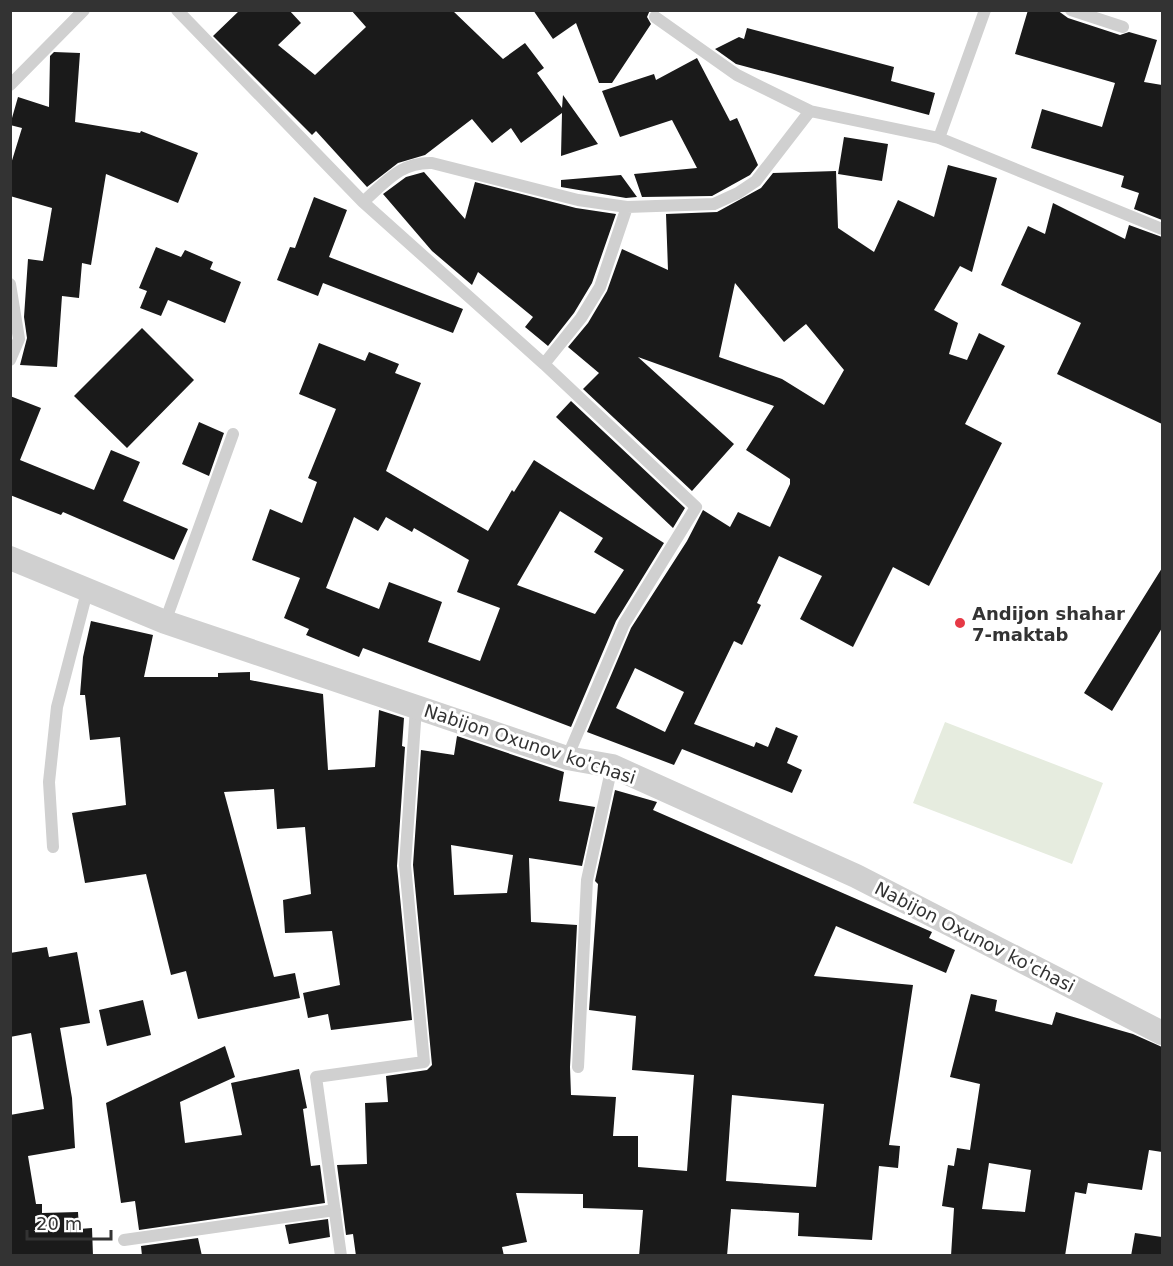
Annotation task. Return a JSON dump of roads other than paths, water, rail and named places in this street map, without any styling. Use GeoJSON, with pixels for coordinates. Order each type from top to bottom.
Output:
{"type":"FeatureCollection","features":[{"type":"Feature","properties":{"kind":"street","name":"Nabijon Oxunov ko'chasi"},"geometry":{"type":"LineString","coordinates":[[10,558],[88,588],[165,622],[567,758],[612,766],[856,876],[1162,1033]]}},
{"type":"Feature","properties":{"kind":"lane"},"geometry":{"type":"LineString","coordinates":[[10,85],[84,10]]}},
{"type":"Feature","properties":{"kind":"lane"},"geometry":{"type":"LineString","coordinates":[[177,10],[363,202],[544,364],[696,507],[624,624],[567,758]]}},
{"type":"Feature","properties":{"kind":"lane"},"geometry":{"type":"LineString","coordinates":[[939,138],[985,10]]}},
{"type":"Feature","properties":{"kind":"lane"},"geometry":{"type":"LineString","coordinates":[[1071,10],[1123,27]]}},
{"type":"Feature","properties":{"kind":"lane"},"geometry":{"type":"LineString","coordinates":[[656,17],[737,75],[810,111],[939,138],[1162,229]]}},
{"type":"Feature","properties":{"kind":"lane"},"geometry":{"type":"LineString","coordinates":[[363,202],[410,164],[432,163],[578,200],[627,207],[714,204],[738,194],[756,181],[810,111]]}},
{"type":"Feature","properties":{"kind":"lane"},"geometry":{"type":"LineString","coordinates":[[544,364],[581,318],[600,287],[627,207]]}},
{"type":"Feature","properties":{"kind":"lane"},"geometry":{"type":"LineString","coordinates":[[10,284],[19,339],[10,360]]}},
{"type":"Feature","properties":{"kind":"lane"},"geometry":{"type":"LineString","coordinates":[[165,622],[233,434]]}},
{"type":"Feature","properties":{"kind":"lane"},"geometry":{"type":"LineString","coordinates":[[53,847],[49,782],[57,707],[88,588]]}},
{"type":"Feature","properties":{"kind":"lane"},"geometry":{"type":"LineString","coordinates":[[341,1256],[316,1077],[424,1062],[405,865],[416,708]]}},
{"type":"Feature","properties":{"kind":"lane"},"geometry":{"type":"LineString","coordinates":[[578,1066],[587,880],[612,766]]}},
{"type":"Feature","properties":{"kind":"lane"},"geometry":{"type":"LineString","coordinates":[[124,1240],[335,1210]]}},
{"type":"Feature","properties":{"kind":"place","name":"Andijon shahar 7-maktab"},"geometry":{"type":"Point","coordinates":[960,623]}}]}
